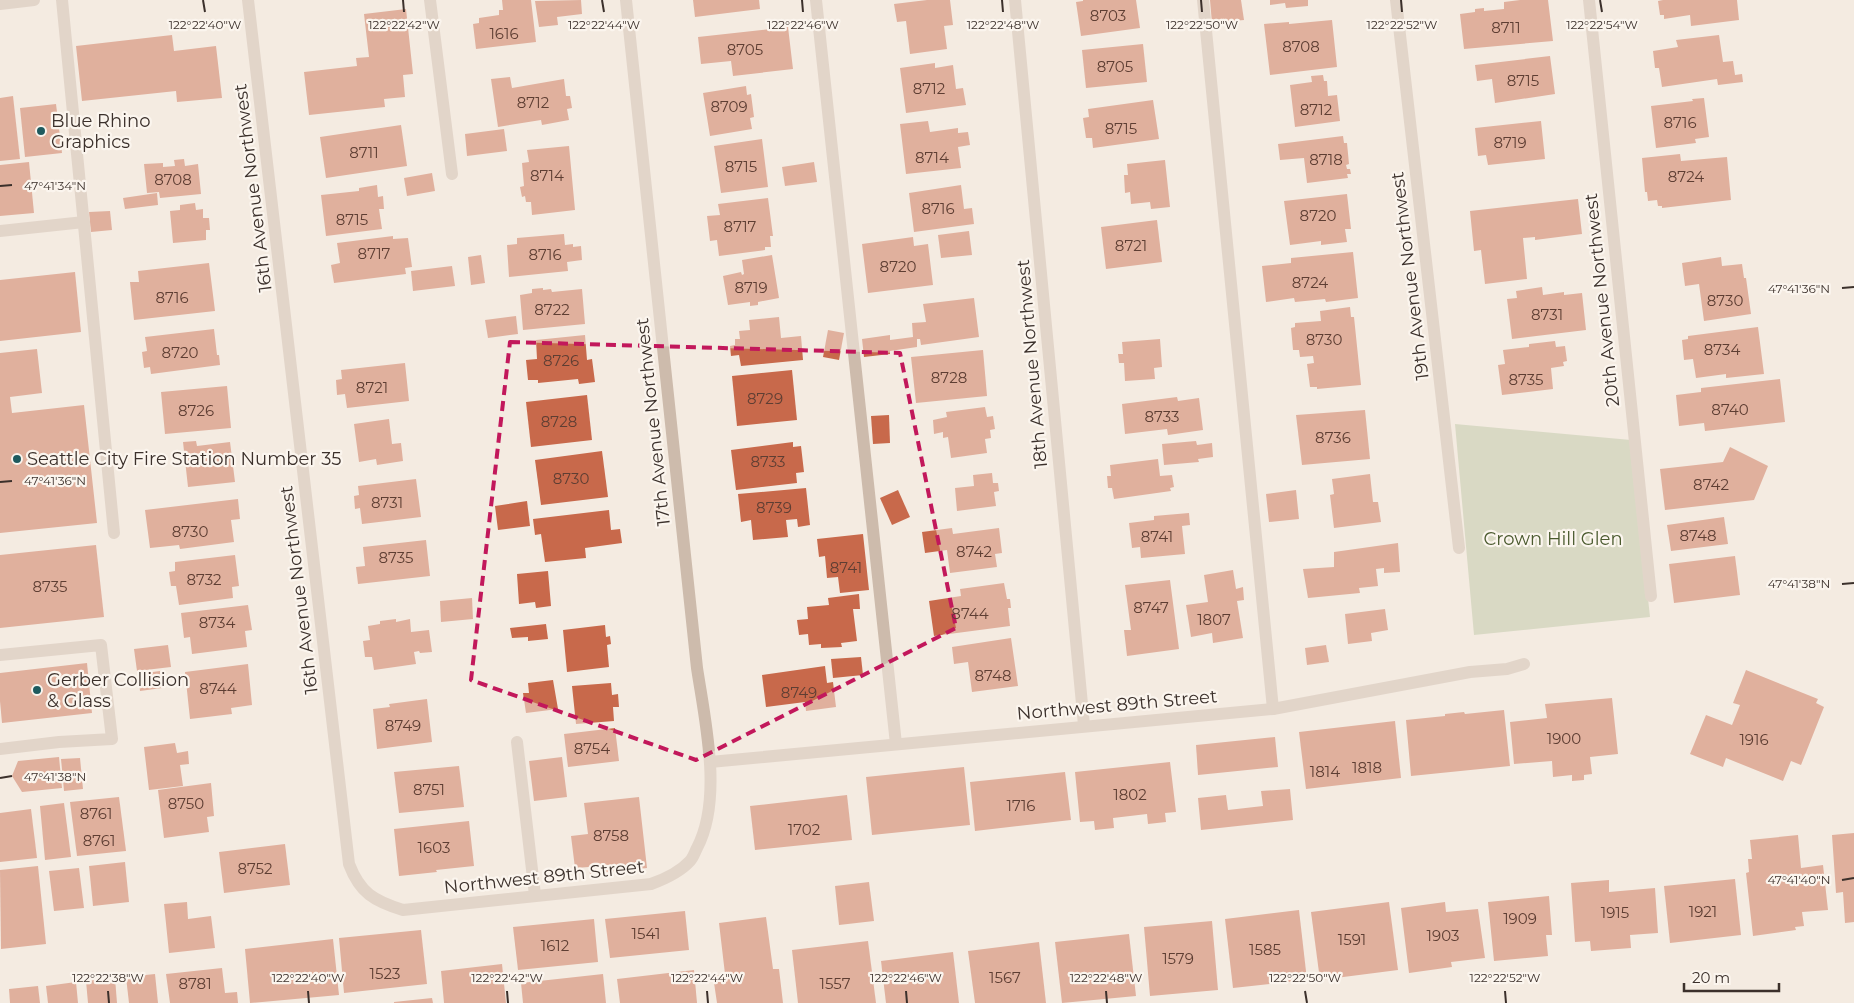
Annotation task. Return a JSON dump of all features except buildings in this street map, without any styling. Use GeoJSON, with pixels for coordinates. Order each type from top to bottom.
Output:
{"type":"FeatureCollection","features":[{"type":"Feature","properties":{"kind":"street"},"geometry":{"type":"LineString","coordinates":[[8,2],[34,0]]}},
{"type":"Feature","properties":{"kind":"street"},"geometry":{"type":"LineString","coordinates":[[62,0],[114,533]]}},
{"type":"Feature","properties":{"kind":"street","name":"16th Avenue Northwest"},"geometry":{"type":"LineString","coordinates":[[248,0],[349,864],[355,879],[365,891],[381,904],[402,910]]}},
{"type":"Feature","properties":{"kind":"street"},"geometry":{"type":"LineString","coordinates":[[430,0],[452,174]]}},
{"type":"Feature","properties":{"kind":"street","name":"17th Avenue Northwest"},"geometry":{"type":"LineString","coordinates":[[626,0],[696,658],[710,762],[709,808],[701,840]]}},
{"type":"Feature","properties":{"kind":"street"},"geometry":{"type":"LineString","coordinates":[[816,0],[896,744]]}},
{"type":"Feature","properties":{"kind":"street","name":"18th Avenue Northwest"},"geometry":{"type":"LineString","coordinates":[[1015,0],[1084,725]]}},
{"type":"Feature","properties":{"kind":"street"},"geometry":{"type":"LineString","coordinates":[[1203,0],[1273,709]]}},
{"type":"Feature","properties":{"kind":"street","name":"19th Avenue Northwest"},"geometry":{"type":"LineString","coordinates":[[1396,0],[1459,548]]}},
{"type":"Feature","properties":{"kind":"street","name":"20th Avenue Northwest"},"geometry":{"type":"LineString","coordinates":[[1588,0],[1651,596]]}},
{"type":"Feature","properties":{"kind":"street"},"geometry":{"type":"LineString","coordinates":[[0,231],[84,222]]}},
{"type":"Feature","properties":{"kind":"street"},"geometry":{"type":"LineString","coordinates":[[0,655],[101,645],[112,739],[59,742],[0,749]]}},
{"type":"Feature","properties":{"kind":"street","name":"Northwest 89th Street"},"geometry":{"type":"LineString","coordinates":[[710,762],[1084,725],[1273,709],[1470,672],[1507,669],[1524,664]]}},
{"type":"Feature","properties":{"kind":"street"},"geometry":{"type":"LineString","coordinates":[[517,742],[535,895]]}},
{"type":"Feature","properties":{"kind":"street","name":"Northwest 89th Street"},"geometry":{"type":"LineString","coordinates":[[402,910],[650,884],[676,873],[691,860],[701,840]]}},
{"type":"Feature","properties":{"kind":"highlighted area"},"geometry":{"type":"Polygon","coordinates":[[[510,342],[900,353],[956,628],[696,760],[471,680],[510,342]]]}},
{"type":"Feature","properties":{"kind":"green space","name":"Crown Hill Glen"},"geometry":{"type":"Polygon","coordinates":[[[1455,424],[1631,440],[1650,617],[1474,635],[1455,424]]]}},
{"type":"Feature","properties":{"kind":"place","name":"Blue Rhino Graphics"},"geometry":{"type":"Point","coordinates":[41,131]}},
{"type":"Feature","properties":{"kind":"place","name":"Seattle City Fire Station Number 35"},"geometry":{"type":"Point","coordinates":[17,459]}},
{"type":"Feature","properties":{"kind":"place","name":"Gerber Collision & Glass"},"geometry":{"type":"Point","coordinates":[37,690]}}]}
